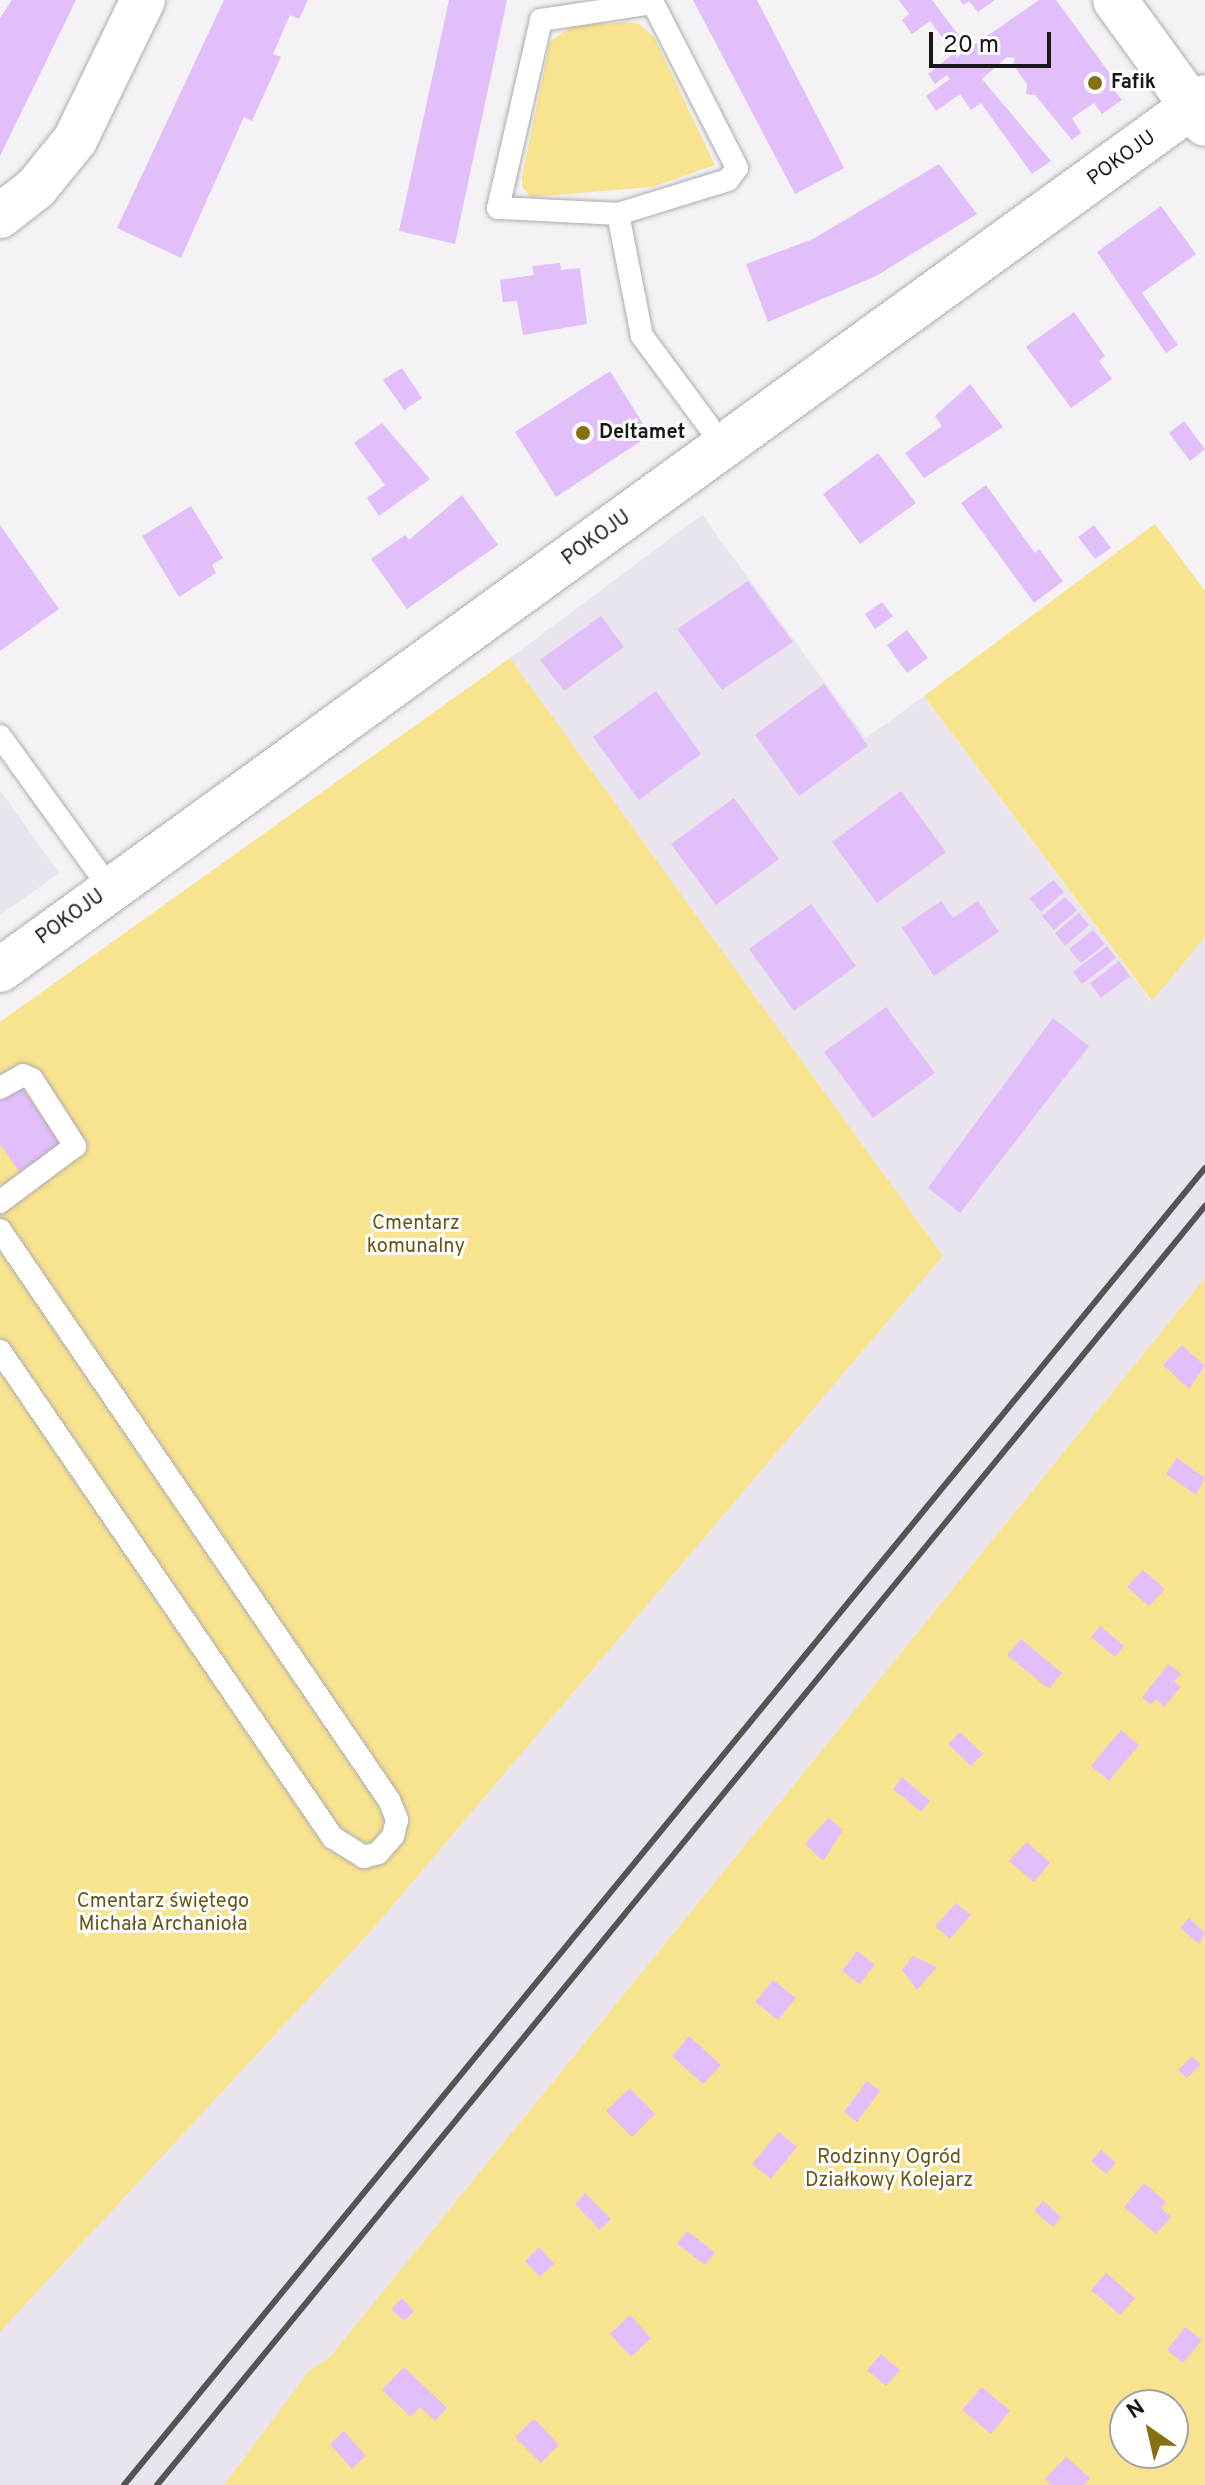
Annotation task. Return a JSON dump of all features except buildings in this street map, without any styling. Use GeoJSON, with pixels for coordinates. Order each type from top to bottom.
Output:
{"type":"FeatureCollection","features":[{"type":"Feature","properties":{"kind":"street"},"geometry":{"type":"LineString","coordinates":[[0,216],[36,188],[75,140],[143,0]]}},
{"type":"Feature","properties":{"kind":"street"},"geometry":{"type":"LineString","coordinates":[[1115,0],[1201,109]]}},
{"type":"Feature","properties":{"kind":"street","name":"POKOJU"},"geometry":{"type":"LineString","coordinates":[[0,970],[724,447],[1201,109]]}},
{"type":"Feature","properties":{"kind":"lane"},"geometry":{"type":"LineString","coordinates":[[653,3],[737,168],[728,180],[618,214],[498,208],[541,20],[653,3]]}},
{"type":"Feature","properties":{"kind":"lane"},"geometry":{"type":"LineString","coordinates":[[618,214],[642,336],[724,447]]}},
{"type":"Feature","properties":{"kind":"lane"},"geometry":{"type":"LineString","coordinates":[[0,736],[111,890]]}},
{"type":"Feature","properties":{"kind":"lane"},"geometry":{"type":"LineString","coordinates":[[0,1088],[23,1075],[32,1079],[75,1146],[0,1202]]}},
{"type":"Feature","properties":{"kind":"lane"},"geometry":{"type":"LineString","coordinates":[[0,1230],[389,1800],[397,1820],[393,1836],[378,1853],[364,1857],[333,1838],[0,1351]]}},
{"type":"Feature","properties":{"kind":"shaded area"},"geometry":{"type":"Polygon","coordinates":[[[702,515],[866,738],[924,696],[1151,1001],[1205,937],[1205,1278],[329,2358],[309,2371],[224,2485],[0,2485],[0,2332],[372,1930],[943,1256],[510,658],[702,515]]]}},
{"type":"Feature","properties":{"kind":"shaded area"},"geometry":{"type":"Polygon","coordinates":[[[0,790],[59,873],[0,915],[0,790]]]}},
{"type":"Feature","properties":{"kind":"green space"},"geometry":{"type":"Polygon","coordinates":[[[639,24],[654,37],[715,165],[652,187],[531,197],[522,187],[522,177],[550,42],[572,26],[639,24]]]}},
{"type":"Feature","properties":{"kind":"green space"},"geometry":{"type":"Polygon","coordinates":[[[1155,524],[1205,591],[1205,937],[1152,1001],[924,696],[1155,524]]]}},
{"type":"Feature","properties":{"kind":"green space","name":"Cmentarz komunalny"},"geometry":{"type":"Polygon","coordinates":[[[510,658],[943,1256],[372,1930],[0,2332],[0,1022],[510,658]]]}},
{"type":"Feature","properties":{"kind":"green space","name":"Rodzinny Ogród Działkowy Kolejarz"},"geometry":{"type":"Polygon","coordinates":[[[1205,1278],[1205,2485],[224,2485],[309,2371],[329,2358],[1205,1278]]]}},
{"type":"Feature","properties":{"kind":"railway"},"geometry":{"type":"LineString","coordinates":[[124,2485],[1205,1168]]}},
{"type":"Feature","properties":{"kind":"railway"},"geometry":{"type":"LineString","coordinates":[[157,2485],[1205,1206]]}},
{"type":"Feature","properties":{"kind":"place","name":"Fafik"},"geometry":{"type":"Point","coordinates":[1095,83]}},
{"type":"Feature","properties":{"kind":"place","name":"Deltamet"},"geometry":{"type":"Point","coordinates":[583,433]}},
{"type":"Feature","properties":{"kind":"park label","name":"Cmentarz świętego Michała Archanioła"},"geometry":{"type":"Point","coordinates":[163,1914]}}]}
